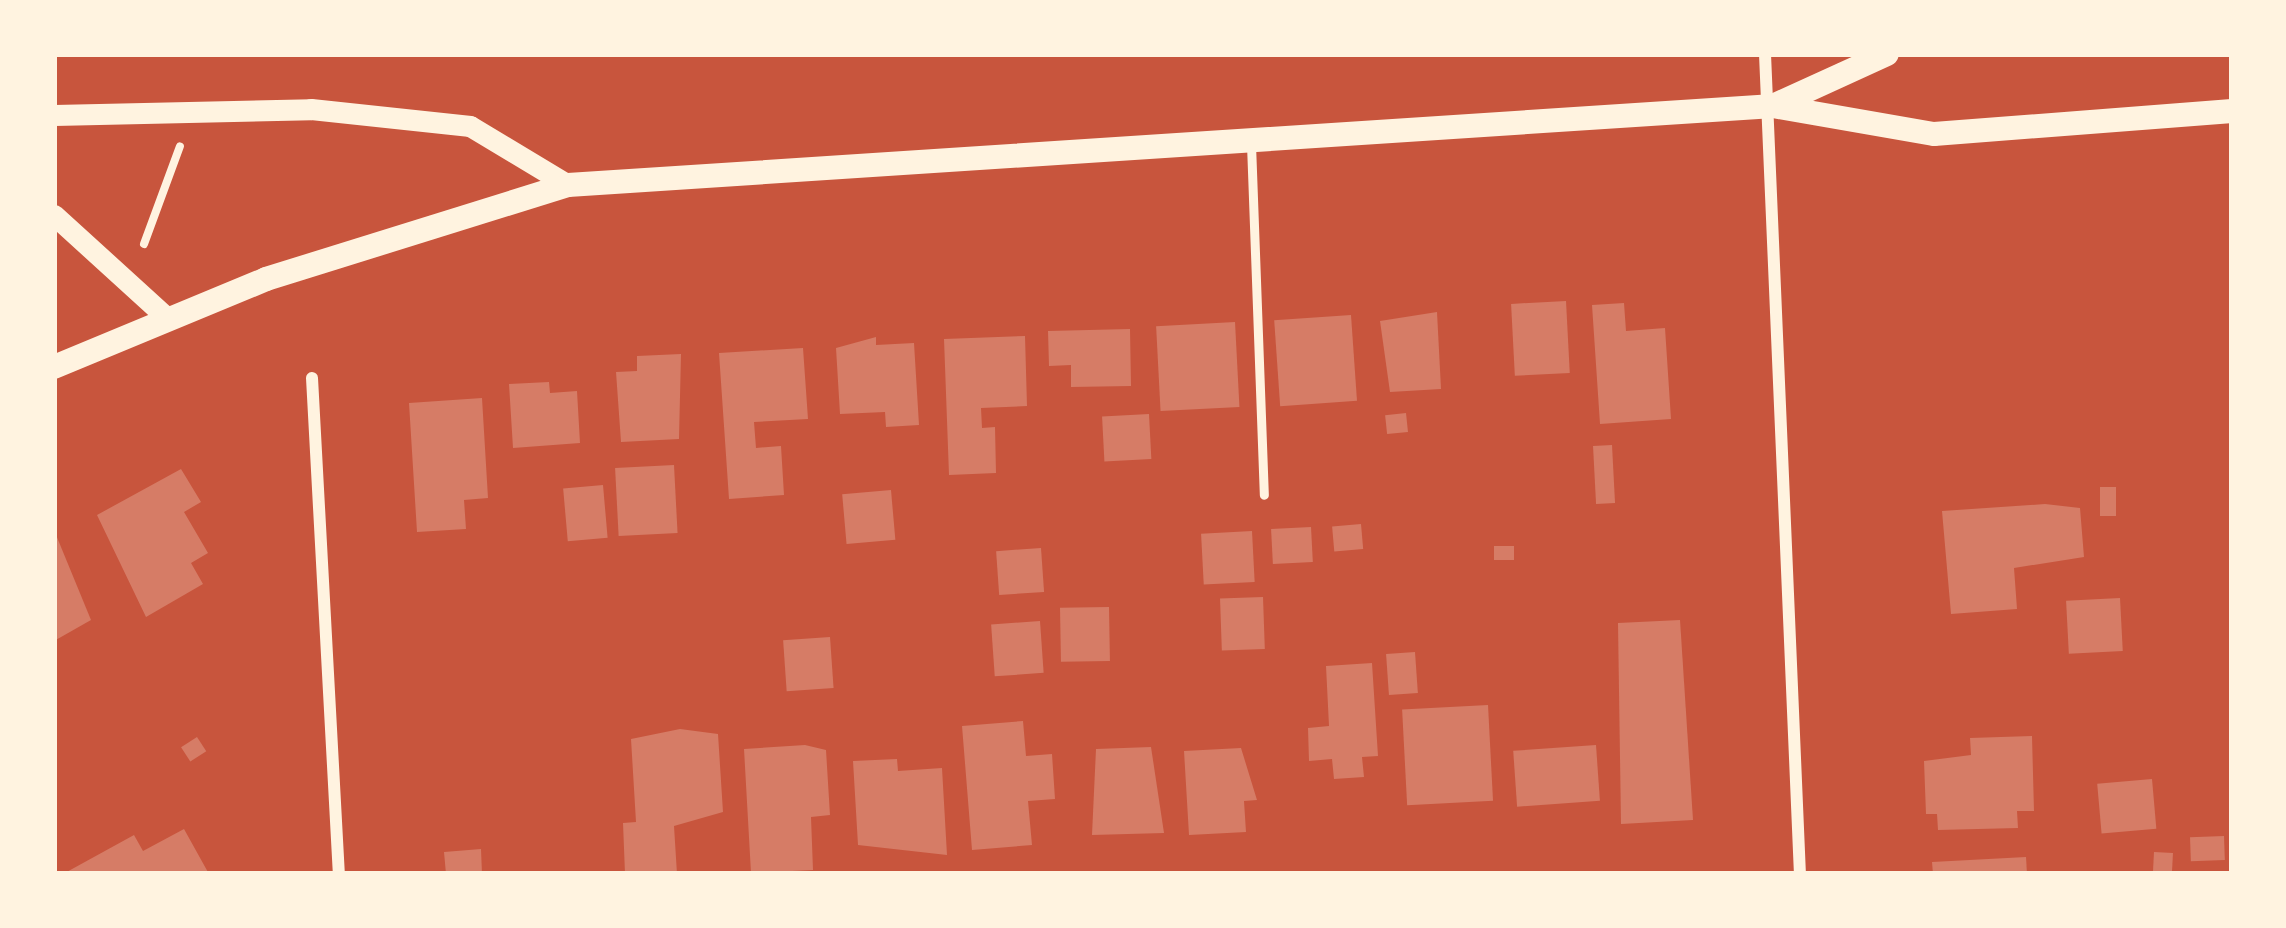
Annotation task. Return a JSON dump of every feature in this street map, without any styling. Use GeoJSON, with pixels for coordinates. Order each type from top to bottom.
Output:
{"type":"FeatureCollection","features":[{"type":"Feature","properties":{"kind":"main road"},"geometry":{"type":"LineString","coordinates":[[1774,106],[1887,54]]}},
{"type":"Feature","properties":{"kind":"main road"},"geometry":{"type":"LineString","coordinates":[[54,367],[167,318],[568,185],[1774,106],[1934,134],[2232,111]]}},
{"type":"Feature","properties":{"kind":"street"},"geometry":{"type":"LineString","coordinates":[[1765,54],[1774,106],[1800,874]]}},
{"type":"Feature","properties":{"kind":"street"},"geometry":{"type":"LineString","coordinates":[[54,116],[310,109],[470,126],[568,185]]}},
{"type":"Feature","properties":{"kind":"street"},"geometry":{"type":"LineString","coordinates":[[54,215],[167,318]]}},
{"type":"Feature","properties":{"kind":"street"},"geometry":{"type":"LineString","coordinates":[[312,378],[339,874]]}},
{"type":"Feature","properties":{"kind":"lane"},"geometry":{"type":"LineString","coordinates":[[1251,139],[1264,495]]}},
{"type":"Feature","properties":{"kind":"path"},"geometry":{"type":"LineString","coordinates":[[144,244],[182,127]]}},
{"type":"Feature","properties":{"kind":"building"},"geometry":{"type":"Polygon","coordinates":[[[1566,301],[1570,373],[1515,376],[1511,304],[1566,301]]]}},
{"type":"Feature","properties":{"kind":"building"},"geometry":{"type":"Polygon","coordinates":[[[1624,303],[1626,331],[1665,328],[1671,419],[1600,424],[1592,305],[1624,303]]]}},
{"type":"Feature","properties":{"kind":"building"},"geometry":{"type":"Polygon","coordinates":[[[1437,312],[1441,389],[1390,392],[1380,321],[1437,312]]]}},
{"type":"Feature","properties":{"kind":"building"},"geometry":{"type":"Polygon","coordinates":[[[1351,315],[1357,401],[1280,406],[1274,320],[1351,315]]]}},
{"type":"Feature","properties":{"kind":"building"},"geometry":{"type":"Polygon","coordinates":[[[1235,322],[1239,407],[1161,411],[1156,326],[1235,322]]]}},
{"type":"Feature","properties":{"kind":"building"},"geometry":{"type":"Polygon","coordinates":[[[1130,329],[1131,386],[1071,387],[1071,365],[1049,366],[1048,331],[1130,329]]]}},
{"type":"Feature","properties":{"kind":"building"},"geometry":{"type":"Polygon","coordinates":[[[1025,336],[1027,406],[981,408],[982,428],[995,427],[996,473],[949,475],[944,339],[1025,336]]]}},
{"type":"Feature","properties":{"kind":"building"},"geometry":{"type":"Polygon","coordinates":[[[876,337],[876,345],[914,343],[919,425],[886,427],[885,412],[840,414],[836,348],[876,337]]]}},
{"type":"Feature","properties":{"kind":"building"},"geometry":{"type":"Polygon","coordinates":[[[803,348],[808,419],[754,422],[756,448],[781,446],[784,495],[729,499],[719,353],[803,348]]]}},
{"type":"Feature","properties":{"kind":"building"},"geometry":{"type":"Polygon","coordinates":[[[681,354],[679,439],[621,442],[616,372],[637,371],[637,356],[681,354]]]}},
{"type":"Feature","properties":{"kind":"building"},"geometry":{"type":"Polygon","coordinates":[[[549,382],[550,393],[577,391],[580,443],[513,448],[509,384],[549,382]]]}},
{"type":"Feature","properties":{"kind":"building"},"geometry":{"type":"Polygon","coordinates":[[[482,398],[488,498],[464,500],[466,529],[417,532],[409,403],[482,398]]]}},
{"type":"Feature","properties":{"kind":"building"},"geometry":{"type":"Polygon","coordinates":[[[1406,413],[1408,432],[1387,434],[1385,415],[1406,413]]]}},
{"type":"Feature","properties":{"kind":"building"},"geometry":{"type":"Polygon","coordinates":[[[1149,414],[1151,459],[1104,461],[1102,416],[1149,414]]]}},
{"type":"Feature","properties":{"kind":"building"},"geometry":{"type":"Polygon","coordinates":[[[1612,445],[1615,503],[1596,504],[1593,446],[1612,445]]]}},
{"type":"Feature","properties":{"kind":"building"},"geometry":{"type":"Polygon","coordinates":[[[674,465],[678,533],[619,536],[615,468],[674,465]]]}},
{"type":"Feature","properties":{"kind":"building"},"geometry":{"type":"Polygon","coordinates":[[[181,469],[201,502],[184,512],[208,553],[191,563],[203,584],[146,617],[97,515],[181,469]]]}},
{"type":"Feature","properties":{"kind":"building"},"geometry":{"type":"Polygon","coordinates":[[[603,485],[608,538],[568,541],[563,488],[603,485]]]}},
{"type":"Feature","properties":{"kind":"building"},"geometry":{"type":"Polygon","coordinates":[[[2100,487],[2116,487],[2116,516],[2100,516],[2100,487]]]}},
{"type":"Feature","properties":{"kind":"building"},"geometry":{"type":"Polygon","coordinates":[[[891,490],[895,540],[847,544],[842,494],[891,490]]]}},
{"type":"Feature","properties":{"kind":"building"},"geometry":{"type":"Polygon","coordinates":[[[2045,504],[2080,508],[2084,557],[2014,568],[2017,609],[1951,614],[1942,511],[2045,504]]]}},
{"type":"Feature","properties":{"kind":"building"},"geometry":{"type":"Polygon","coordinates":[[[1361,524],[1363,549],[1334,551],[1332,527],[1361,524]]]}},
{"type":"Feature","properties":{"kind":"building"},"geometry":{"type":"Polygon","coordinates":[[[1311,527],[1313,562],[1273,564],[1271,529],[1311,527]]]}},
{"type":"Feature","properties":{"kind":"building"},"geometry":{"type":"Polygon","coordinates":[[[54,530],[91,620],[54,641],[54,530]]]}},
{"type":"Feature","properties":{"kind":"building"},"geometry":{"type":"Polygon","coordinates":[[[1252,531],[1255,582],[1204,585],[1201,534],[1252,531]]]}},
{"type":"Feature","properties":{"kind":"building"},"geometry":{"type":"Polygon","coordinates":[[[1494,546],[1514,546],[1514,560],[1494,560],[1494,546]]]}},
{"type":"Feature","properties":{"kind":"building"},"geometry":{"type":"Polygon","coordinates":[[[1041,548],[1044,592],[999,595],[996,551],[1041,548]]]}},
{"type":"Feature","properties":{"kind":"building"},"geometry":{"type":"Polygon","coordinates":[[[1263,597],[1265,649],[1222,650],[1220,599],[1263,597]]]}},
{"type":"Feature","properties":{"kind":"building"},"geometry":{"type":"Polygon","coordinates":[[[2120,598],[2123,651],[2069,654],[2066,601],[2120,598]]]}},
{"type":"Feature","properties":{"kind":"building"},"geometry":{"type":"Polygon","coordinates":[[[1109,607],[1110,661],[1061,662],[1060,608],[1109,607]]]}},
{"type":"Feature","properties":{"kind":"building"},"geometry":{"type":"Polygon","coordinates":[[[1680,620],[1693,820],[1621,824],[1618,623],[1680,620]]]}},
{"type":"Feature","properties":{"kind":"building"},"geometry":{"type":"Polygon","coordinates":[[[1040,621],[1044,673],[995,676],[991,624],[1040,621]]]}},
{"type":"Feature","properties":{"kind":"building"},"geometry":{"type":"Polygon","coordinates":[[[830,637],[834,688],[787,691],[783,640],[830,637]]]}},
{"type":"Feature","properties":{"kind":"building"},"geometry":{"type":"Polygon","coordinates":[[[1415,652],[1418,693],[1389,695],[1386,654],[1415,652]]]}},
{"type":"Feature","properties":{"kind":"building"},"geometry":{"type":"Polygon","coordinates":[[[1372,663],[1378,756],[1362,757],[1364,777],[1334,779],[1332,759],[1309,761],[1308,728],[1329,726],[1326,666],[1372,663]]]}},
{"type":"Feature","properties":{"kind":"building"},"geometry":{"type":"Polygon","coordinates":[[[1488,705],[1493,801],[1407,805],[1402,710],[1488,705]]]}},
{"type":"Feature","properties":{"kind":"building"},"geometry":{"type":"Polygon","coordinates":[[[1023,721],[1026,756],[1052,754],[1055,799],[1028,801],[1032,845],[972,850],[962,726],[1023,721]]]}},
{"type":"Feature","properties":{"kind":"building"},"geometry":{"type":"Polygon","coordinates":[[[680,729],[718,734],[723,812],[674,826],[677,874],[625,874],[623,823],[636,822],[631,739],[680,729]]]}},
{"type":"Feature","properties":{"kind":"building"},"geometry":{"type":"Polygon","coordinates":[[[2032,736],[2034,811],[2017,811],[2018,828],[1938,830],[1937,814],[1926,814],[1924,761],[1971,755],[1970,738],[2032,736]]]}},
{"type":"Feature","properties":{"kind":"building"},"geometry":{"type":"Polygon","coordinates":[[[197,737],[206,751],[190,762],[181,747],[197,737]]]}},
{"type":"Feature","properties":{"kind":"building"},"geometry":{"type":"Polygon","coordinates":[[[805,745],[826,750],[830,815],[811,817],[813,870],[751,873],[744,749],[805,745]]]}},
{"type":"Feature","properties":{"kind":"building"},"geometry":{"type":"Polygon","coordinates":[[[1596,745],[1600,801],[1517,807],[1513,751],[1596,745]]]}},
{"type":"Feature","properties":{"kind":"building"},"geometry":{"type":"Polygon","coordinates":[[[1151,747],[1164,833],[1092,835],[1096,749],[1151,747]]]}},
{"type":"Feature","properties":{"kind":"building"},"geometry":{"type":"Polygon","coordinates":[[[1241,748],[1257,800],[1244,801],[1246,832],[1189,835],[1184,751],[1241,748]]]}},
{"type":"Feature","properties":{"kind":"building"},"geometry":{"type":"Polygon","coordinates":[[[897,759],[898,771],[942,768],[947,855],[858,845],[853,761],[897,759]]]}},
{"type":"Feature","properties":{"kind":"building"},"geometry":{"type":"Polygon","coordinates":[[[2152,779],[2156,829],[2102,834],[2097,784],[2152,779]]]}},
{"type":"Feature","properties":{"kind":"building"},"geometry":{"type":"Polygon","coordinates":[[[184,829],[209,874],[63,874],[134,835],[143,851],[184,829]]]}},
{"type":"Feature","properties":{"kind":"building"},"geometry":{"type":"Polygon","coordinates":[[[2224,836],[2225,860],[2191,861],[2190,837],[2224,836]]]}},
{"type":"Feature","properties":{"kind":"building"},"geometry":{"type":"Polygon","coordinates":[[[481,849],[482,874],[446,874],[444,852],[481,849]]]}},
{"type":"Feature","properties":{"kind":"building"},"geometry":{"type":"Polygon","coordinates":[[[2154,852],[2173,853],[2172,873],[2153,872],[2154,852]]]}},
{"type":"Feature","properties":{"kind":"building"},"geometry":{"type":"Polygon","coordinates":[[[2026,857],[2027,874],[1933,874],[1932,862],[2026,857]]]}}]}
